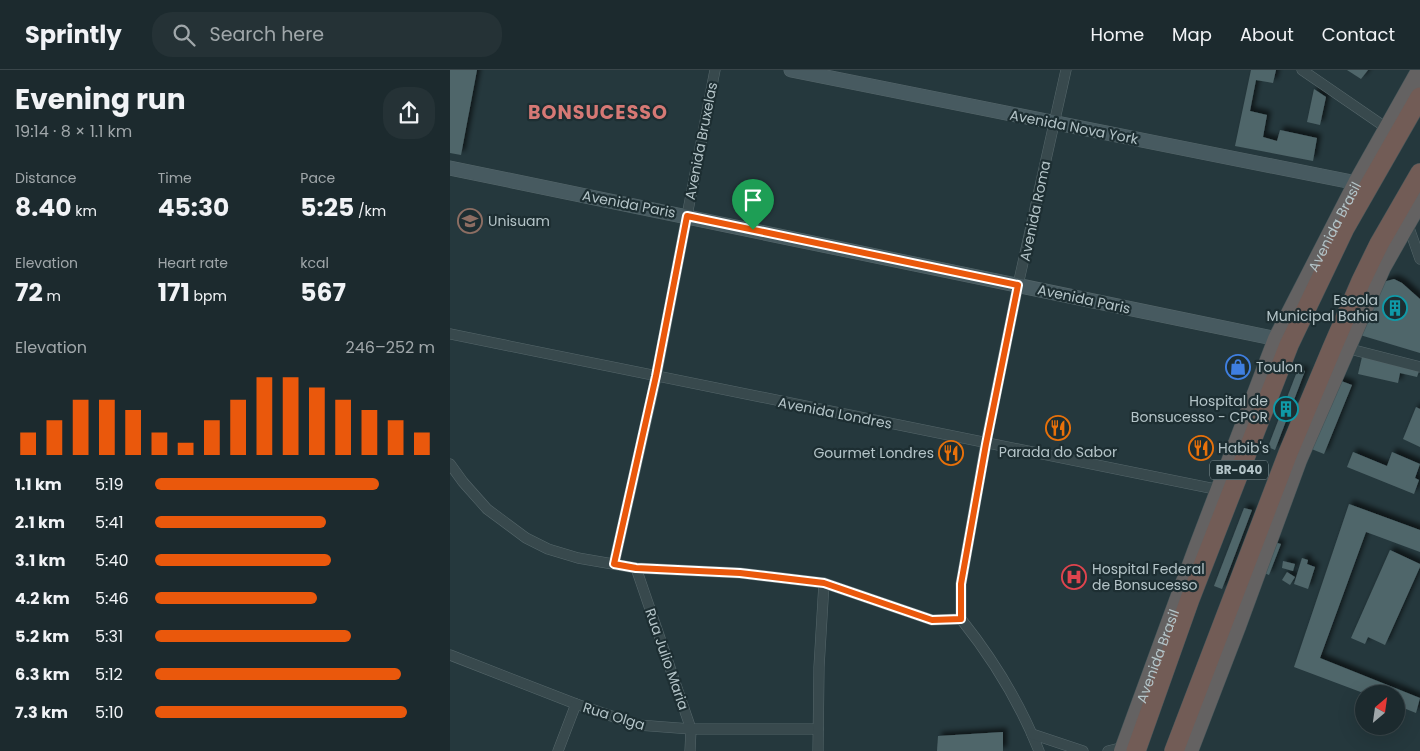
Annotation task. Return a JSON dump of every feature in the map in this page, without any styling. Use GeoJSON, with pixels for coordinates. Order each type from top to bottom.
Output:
{"type":"FeatureCollection","features":[{"type":"Feature","properties":{"kind":"highway","name":"Avenida Brasil"},"geometry":{"type":"LineString","coordinates":[[1123,750],[1277,338],[1357,183],[1420,71]]}},
{"type":"Feature","properties":{"kind":"highway"},"geometry":{"type":"LineString","coordinates":[[1388,129],[1404,111],[1420,85]]}},
{"type":"Feature","properties":{"kind":"highway","name":"Avenida Brasil"},"geometry":{"type":"LineString","coordinates":[[1123,750],[1190,599],[1289,345],[1345,228],[1420,97]]}},
{"type":"Feature","properties":{"kind":"highway","name":"BR-040"},"geometry":{"type":"LineString","coordinates":[[1174,751],[1288,453],[1332,348],[1379,244],[1420,174]]}},
{"type":"Feature","properties":{"kind":"highway"},"geometry":{"type":"LineString","coordinates":[[1407,222],[1420,194]]}},
{"type":"Feature","properties":{"kind":"highway"},"geometry":{"type":"LineString","coordinates":[[1189,751],[1298,460],[1382,267],[1420,200]]}},
{"type":"Feature","properties":{"kind":"main road","name":"Avenida Nova York"},"geometry":{"type":"LineString","coordinates":[[791,70],[1357,183]]}},
{"type":"Feature","properties":{"kind":"main road","name":"Avenida Paris"},"geometry":{"type":"LineString","coordinates":[[450,168],[1277,338]]}},
{"type":"Feature","properties":{"kind":"street","name":"Avenida Bruxelas"},"geometry":{"type":"LineString","coordinates":[[614,564],[656,376],[715,70]]}},
{"type":"Feature","properties":{"kind":"street","name":"Avenida Roma"},"geometry":{"type":"LineString","coordinates":[[961,619],[961,584],[986,444],[1018,285],[1066,70]]}},
{"type":"Feature","properties":{"kind":"street"},"geometry":{"type":"LineString","coordinates":[[1302,70],[1388,129]]}},
{"type":"Feature","properties":{"kind":"street"},"geometry":{"type":"LineString","coordinates":[[1407,222],[1420,258]]}},
{"type":"Feature","properties":{"kind":"street","name":"Avenida Londres"},"geometry":{"type":"LineString","coordinates":[[450,334],[1220,490]]}},
{"type":"Feature","properties":{"kind":"street"},"geometry":{"type":"LineString","coordinates":[[1346,348],[1420,367]]}},
{"type":"Feature","properties":{"kind":"street"},"geometry":{"type":"LineString","coordinates":[[450,464],[487,509],[526,538],[548,549],[578,558],[636,568],[740,573],[824,583],[932,620],[961,619],[991,659],[1032,734],[1038,751]]}},
{"type":"Feature","properties":{"kind":"street","name":"Rua Julio Maria"},"geometry":{"type":"LineString","coordinates":[[636,568],[692,730],[690,751]]}},
{"type":"Feature","properties":{"kind":"street"},"geometry":{"type":"LineString","coordinates":[[818,751],[819,667],[824,583]]}},
{"type":"Feature","properties":{"kind":"street","name":"Rua Olga"},"geometry":{"type":"LineString","coordinates":[[450,655],[576,704],[638,725],[692,730],[818,729]]}},
{"type":"Feature","properties":{"kind":"street"},"geometry":{"type":"LineString","coordinates":[[558,751],[576,704]]}},
{"type":"Feature","properties":{"kind":"street"},"geometry":{"type":"LineString","coordinates":[[1032,734],[1083,751]]}},
{"type":"Feature","properties":{"kind":"building"},"geometry":{"type":"Polygon","coordinates":[[[450,70],[477,70],[461,155],[450,153],[450,70]]]}},
{"type":"Feature","properties":{"kind":"building"},"geometry":{"type":"Polygon","coordinates":[[[1251,70],[1276,70],[1273,83],[1256,80],[1250,111],[1267,115],[1263,137],[1277,141],[1280,130],[1317,138],[1313,161],[1235,146],[1251,70]]]}},
{"type":"Feature","properties":{"kind":"building"},"geometry":{"type":"Polygon","coordinates":[[[1347,70],[1368,70],[1361,79],[1347,70]]]}},
{"type":"Feature","properties":{"kind":"building"},"geometry":{"type":"Polygon","coordinates":[[[1314,89],[1326,97],[1320,125],[1307,122],[1314,89]]]}},
{"type":"Feature","properties":{"kind":"building","name":"Escola Municipal Bahia"},"geometry":{"type":"Polygon","coordinates":[[[1394,279],[1402,283],[1420,299],[1420,353],[1360,335],[1383,282],[1394,279]]]}},
{"type":"Feature","properties":{"kind":"building"},"geometry":{"type":"Polygon","coordinates":[[[1362,357],[1419,371],[1417,377],[1400,373],[1398,383],[1358,374],[1362,357]]]}},
{"type":"Feature","properties":{"kind":"building","name":"Hospital de Bonsucesso - CPOR"},"geometry":{"type":"Polygon","coordinates":[[[1298,369],[1305,371],[1275,450],[1268,447],[1298,369]]]}},
{"type":"Feature","properties":{"kind":"building"},"geometry":{"type":"Polygon","coordinates":[[[1336,379],[1352,385],[1324,454],[1309,448],[1336,379]]]}},
{"type":"Feature","properties":{"kind":"building"},"geometry":{"type":"Polygon","coordinates":[[[1416,407],[1420,409],[1420,447],[1403,439],[1416,407]]]}},
{"type":"Feature","properties":{"kind":"building"},"geometry":{"type":"Polygon","coordinates":[[[1353,452],[1387,466],[1392,452],[1420,464],[1415,478],[1419,480],[1414,494],[1347,467],[1353,452]]]}},
{"type":"Feature","properties":{"kind":"building"},"geometry":{"type":"Polygon","coordinates":[[[1349,504],[1420,530],[1420,552],[1366,532],[1320,658],[1388,685],[1355,685],[1355,690],[1294,667],[1349,504]]]}},
{"type":"Feature","properties":{"kind":"building"},"geometry":{"type":"Polygon","coordinates":[[[1244,508],[1252,510],[1222,589],[1214,586],[1244,508]]]}},
{"type":"Feature","properties":{"kind":"building"},"geometry":{"type":"Polygon","coordinates":[[[1274,542],[1281,544],[1269,575],[1262,572],[1274,542]]]}},
{"type":"Feature","properties":{"kind":"building"},"geometry":{"type":"Polygon","coordinates":[[[1390,550],[1420,564],[1420,567],[1385,645],[1368,637],[1365,644],[1351,638],[1390,550]]]}},
{"type":"Feature","properties":{"kind":"building"},"geometry":{"type":"Polygon","coordinates":[[[1302,558],[1308,560],[1307,564],[1315,567],[1308,589],[1294,584],[1302,558]]]}},
{"type":"Feature","properties":{"kind":"building"},"geometry":{"type":"Polygon","coordinates":[[[1283,561],[1295,564],[1293,571],[1282,568],[1283,561]]]}},
{"type":"Feature","properties":{"kind":"building"},"geometry":{"type":"Polygon","coordinates":[[[1287,572],[1295,577],[1290,585],[1282,580],[1287,572]]]}},
{"type":"Feature","properties":{"kind":"building"},"geometry":{"type":"Polygon","coordinates":[[[1405,692],[1420,698],[1416,713],[1405,709],[1405,692]]]}},
{"type":"Feature","properties":{"kind":"building"},"geometry":{"type":"Polygon","coordinates":[[[1003,732],[1003,751],[937,751],[938,736],[1003,732]]]}},
{"type":"Feature","properties":{"kind":"place","name":"Unisuam"},"geometry":{"type":"Point","coordinates":[470,221]}},
{"type":"Feature","properties":{"kind":"place","name":"Escola Municipal Bahia"},"geometry":{"type":"Point","coordinates":[1395,308]}},
{"type":"Feature","properties":{"kind":"place","name":"Toulon"},"geometry":{"type":"Point","coordinates":[1238,367]}},
{"type":"Feature","properties":{"kind":"place","name":"Hospital de Bonsucesso - CPOR"},"geometry":{"type":"Point","coordinates":[1286,409]}},
{"type":"Feature","properties":{"kind":"place","name":"Parada do Sabor"},"geometry":{"type":"Point","coordinates":[1058,428]}},
{"type":"Feature","properties":{"kind":"place","name":"Habib's"},"geometry":{"type":"Point","coordinates":[1201,448]}},
{"type":"Feature","properties":{"kind":"place","name":"Gourmet Londres"},"geometry":{"type":"Point","coordinates":[951,453]}},
{"type":"Feature","properties":{"kind":"place","name":"Hospital Federal de Bonsucesso"},"geometry":{"type":"Point","coordinates":[1074,577]}},
{"type":"Feature","properties":{"kind":"district","name":"BONSUCESSO"},"geometry":{"type":"Point","coordinates":[598,112]}},
{"type":"Feature","properties":{"kind":"route"},"geometry":{"type":"LineString","coordinates":[[687,216],[753,230],[1018,285],[986,444],[961,584],[961,619],[932,620],[824,583],[740,573],[636,568],[614,564],[656,376],[687,216]]}}]}
